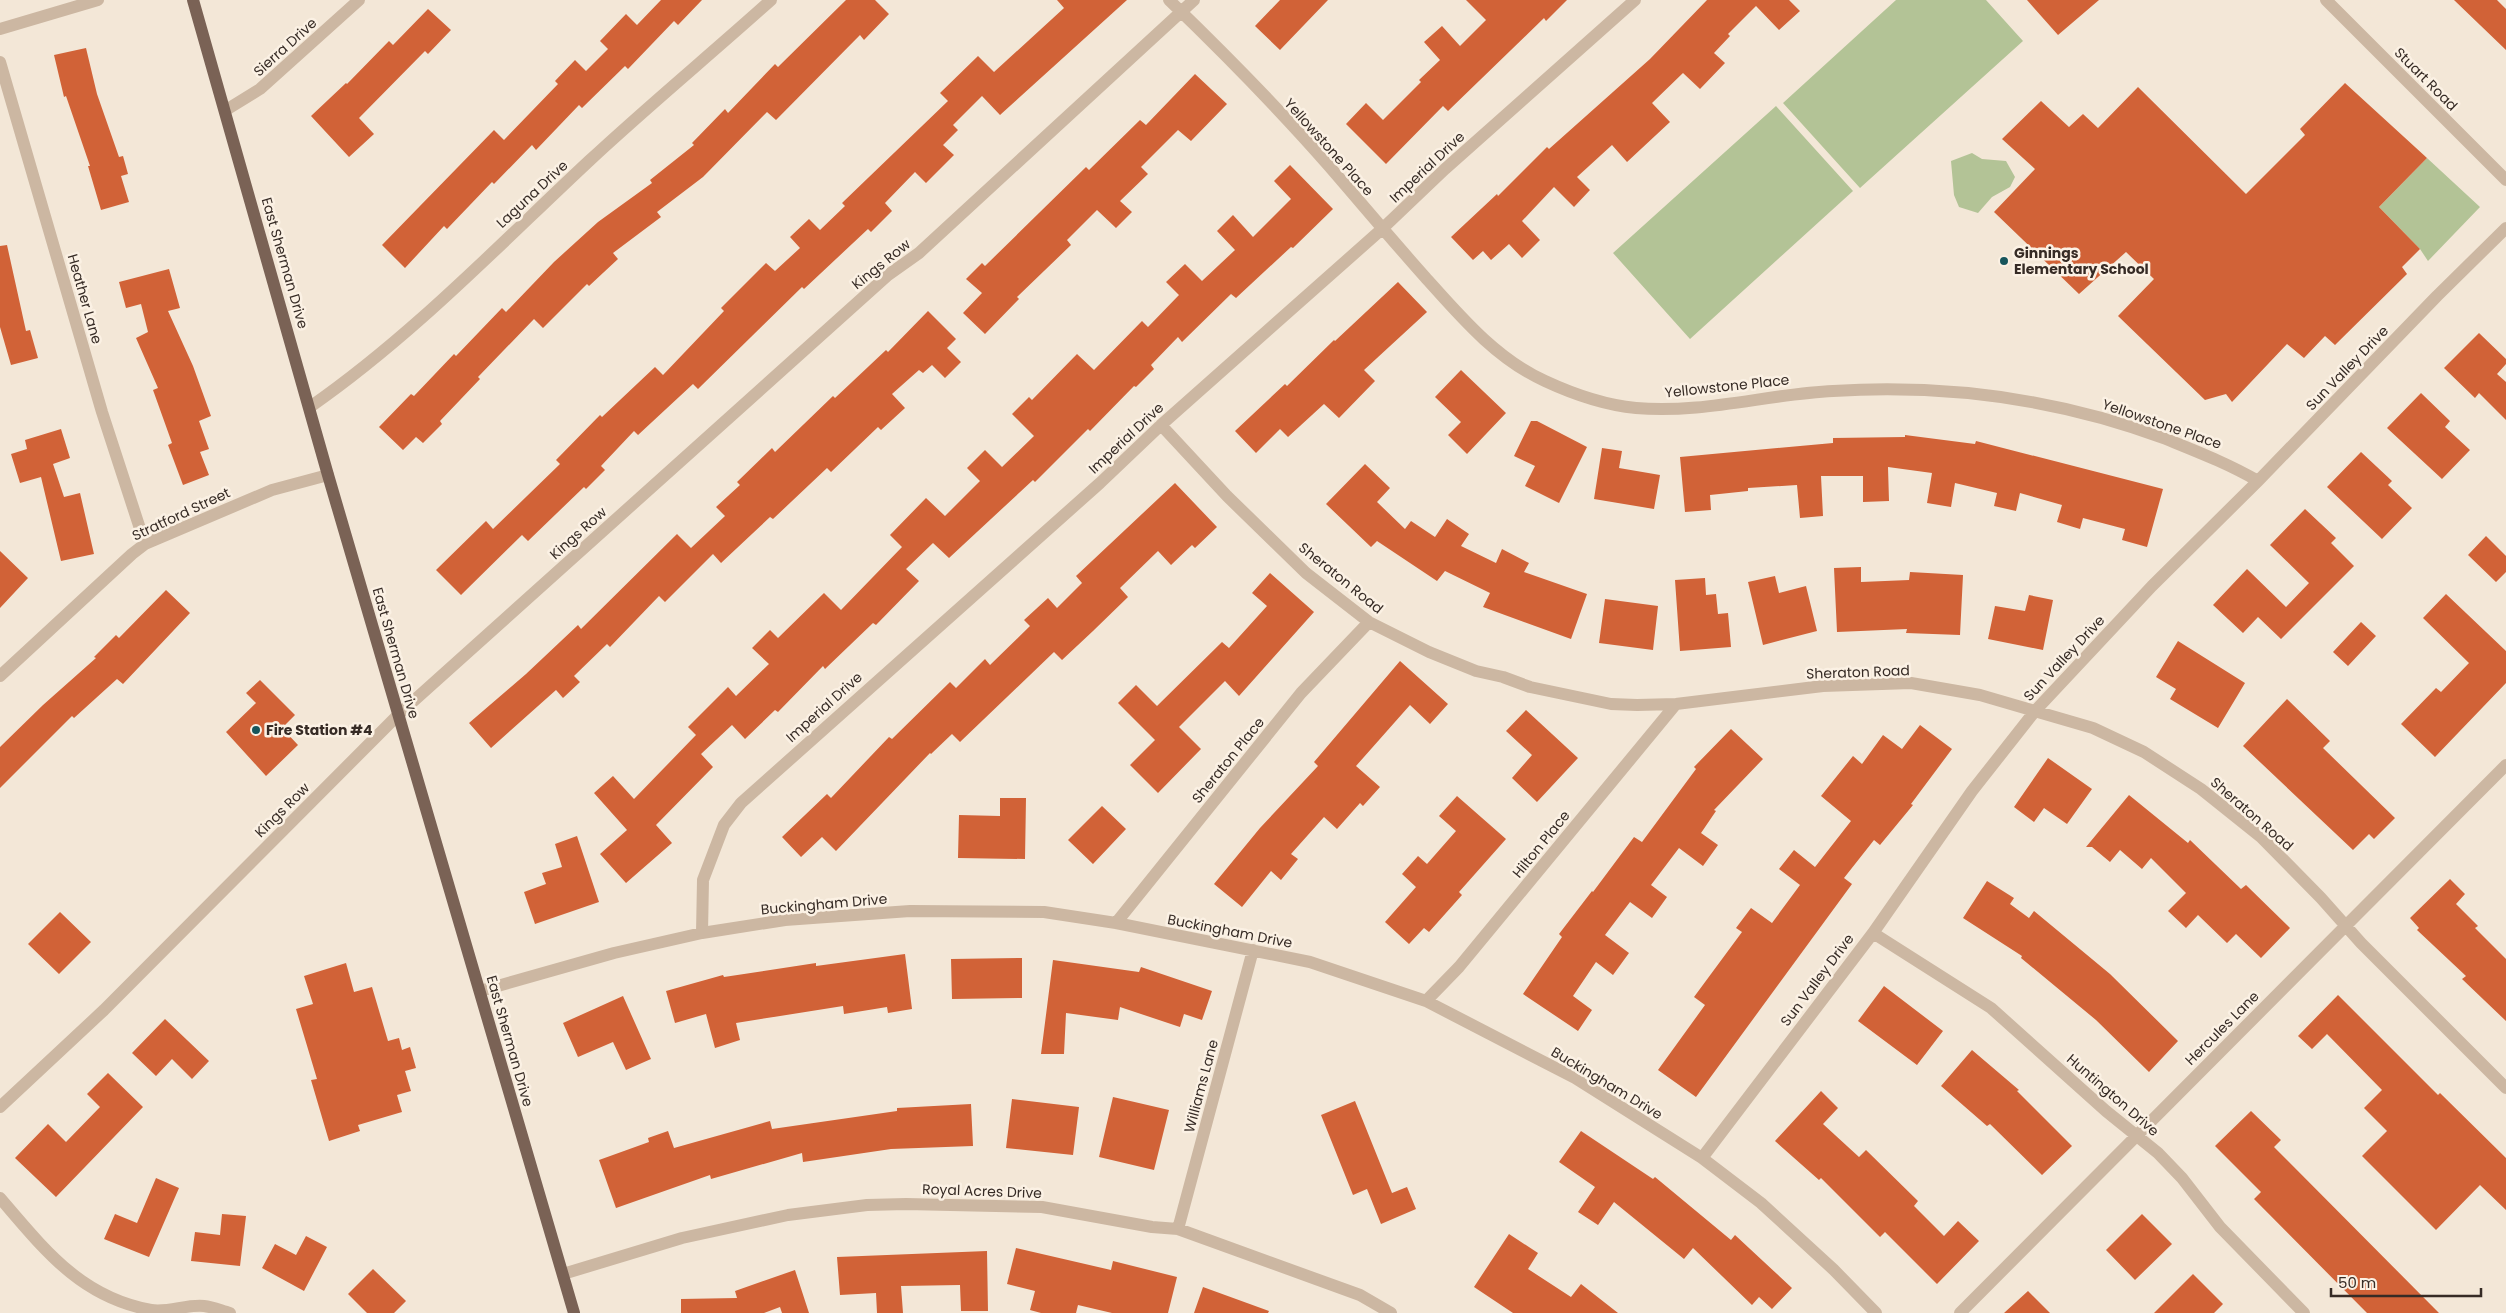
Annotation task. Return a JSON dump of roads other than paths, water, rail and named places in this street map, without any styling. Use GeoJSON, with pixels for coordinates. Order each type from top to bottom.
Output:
{"type":"FeatureCollection","features":[{"type":"Feature","properties":{"kind":"main road","name":"East Sherman Drive"},"geometry":{"type":"LineString","coordinates":[[193,0],[226,110],[328,475],[574,1313]]}},
{"type":"Feature","properties":{"kind":"street"},"geometry":{"type":"LineString","coordinates":[[0,29],[98,0]]}},
{"type":"Feature","properties":{"kind":"street","name":"Sierra Drive"},"geometry":{"type":"LineString","coordinates":[[226,110],[260,89],[360,0]]}},
{"type":"Feature","properties":{"kind":"street","name":"Laguna Drive"},"geometry":{"type":"LineString","coordinates":[[310,407],[339,387],[384,350],[489,256],[591,159],[771,0]]}},
{"type":"Feature","properties":{"kind":"street","name":"Yellowstone Place"},"geometry":{"type":"LineString","coordinates":[[1169,0],[1326,163],[1456,312],[1499,354],[1543,380],[1597,401],[1636,408],[1729,404],[1763,398],[1833,391],[1903,389],[1970,392],[2046,404],[2129,426],[2228,464],[2258,481]]}},
{"type":"Feature","properties":{"kind":"street","name":"Kings Row"},"geometry":{"type":"LineString","coordinates":[[0,1108],[104,1010],[399,714],[881,281],[919,253],[1180,10],[1194,0]]}},
{"type":"Feature","properties":{"kind":"street","name":"Imperial Drive"},"geometry":{"type":"LineString","coordinates":[[702,934],[703,880],[724,825],[741,803],[1100,483],[1161,425],[1382,229],[1445,169],[1635,0]]}},
{"type":"Feature","properties":{"kind":"street","name":"Stuart Road"},"geometry":{"type":"LineString","coordinates":[[2326,0],[2506,180]]}},
{"type":"Feature","properties":{"kind":"street","name":"Heather Lane"},"geometry":{"type":"LineString","coordinates":[[0,62],[102,412],[146,544]]}},
{"type":"Feature","properties":{"kind":"street","name":"Sun Valley Drive"},"geometry":{"type":"LineString","coordinates":[[1702,1158],[1873,933],[1972,791],[2035,712],[2152,586],[2258,481],[2437,296],[2506,228]]}},
{"type":"Feature","properties":{"kind":"street","name":"Sheraton Road"},"geometry":{"type":"LineString","coordinates":[[1161,425],[1227,496],[1306,573],[1369,622],[1429,652],[1476,671],[1503,677],[1530,687],[1611,704],[1637,706],[1676,704],[1823,686],[1911,684],[1980,695],[2093,728],[2144,752],[2202,789],[2261,837],[2345,926],[2506,1088]]}},
{"type":"Feature","properties":{"kind":"street","name":"Stratford Street"},"geometry":{"type":"LineString","coordinates":[[0,676],[132,554],[146,544],[272,490],[328,475]]}},
{"type":"Feature","properties":{"kind":"street","name":"Sheraton Place"},"geometry":{"type":"LineString","coordinates":[[1116,923],[1301,693],[1369,622]]}},
{"type":"Feature","properties":{"kind":"street","name":"Hilton Place"},"geometry":{"type":"LineString","coordinates":[[1426,1001],[1460,966],[1676,704]]}},
{"type":"Feature","properties":{"kind":"street","name":"Hercules Lane"},"geometry":{"type":"LineString","coordinates":[[1960,1313],[2506,765]]}},
{"type":"Feature","properties":{"kind":"street","name":"Buckingham Drive"},"geometry":{"type":"LineString","coordinates":[[480,991],[614,953],[702,934],[785,920],[910,911],[1044,912],[1116,923],[1310,962],[1426,1001],[1574,1078],[1702,1158],[1760,1203],[1834,1270],[1876,1313]]}},
{"type":"Feature","properties":{"kind":"street","name":"Huntington Drive"},"geometry":{"type":"LineString","coordinates":[[1873,933],[1991,1008],[2106,1111],[2137,1136],[2182,1178],[2220,1227],[2304,1313]]}},
{"type":"Feature","properties":{"kind":"street","name":"Williams Lane"},"geometry":{"type":"LineString","coordinates":[[1178,1229],[1253,950]]}},
{"type":"Feature","properties":{"kind":"street"},"geometry":{"type":"LineString","coordinates":[[0,1198],[44,1250],[87,1287],[152,1312],[204,1306],[230,1313]]}},
{"type":"Feature","properties":{"kind":"street","name":"Royal Acres Drive"},"geometry":{"type":"LineString","coordinates":[[563,1274],[682,1238],[788,1215],[867,1205],[1042,1207],[1152,1227],[1178,1229],[1360,1296],[1391,1313]]}},
{"type":"Feature","properties":{"kind":"place","name":"Ginnings Elementary School"},"geometry":{"type":"Point","coordinates":[2004,261]}},
{"type":"Feature","properties":{"kind":"place","name":"Fire Station #4"},"geometry":{"type":"Point","coordinates":[256,730]}}]}
